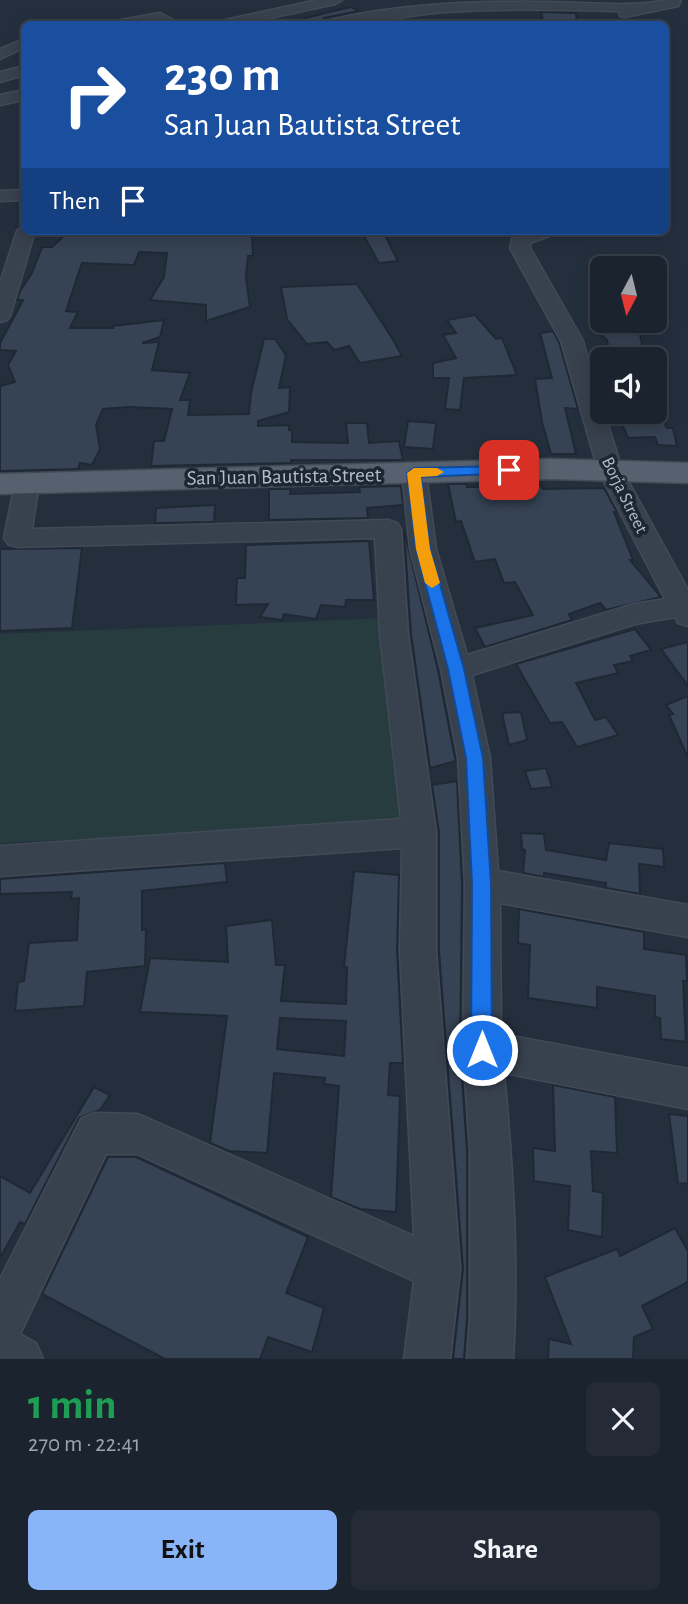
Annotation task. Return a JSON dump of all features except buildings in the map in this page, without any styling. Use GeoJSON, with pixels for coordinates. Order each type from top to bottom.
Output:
{"type":"FeatureCollection","features":[{"type":"Feature","properties":{"kind":"main road","name":"San Juan Bautista Street"},"geometry":{"type":"LineString","coordinates":[[14,484],[414,473],[610,470],[688,473]]}},
{"type":"Feature","properties":{"kind":"street"},"geometry":{"type":"LineString","coordinates":[[239,21],[335,0]]}},
{"type":"Feature","properties":{"kind":"street"},"geometry":{"type":"LineString","coordinates":[[344,21],[397,10],[476,11],[590,21],[673,3],[674,0]]}},
{"type":"Feature","properties":{"kind":"street"},"geometry":{"type":"LineString","coordinates":[[138,21],[160,17],[168,21]]}},
{"type":"Feature","properties":{"kind":"street"},"geometry":{"type":"LineString","coordinates":[[353,19],[359,21]]}},
{"type":"Feature","properties":{"kind":"street"},"geometry":{"type":"LineString","coordinates":[[0,55],[21,44]]}},
{"type":"Feature","properties":{"kind":"street"},"geometry":{"type":"LineString","coordinates":[[0,61],[21,72]]}},
{"type":"Feature","properties":{"kind":"street"},"geometry":{"type":"LineString","coordinates":[[0,77],[21,72]]}},
{"type":"Feature","properties":{"kind":"street"},"geometry":{"type":"LineString","coordinates":[[0,100],[21,96]]}},
{"type":"Feature","properties":{"kind":"street"},"geometry":{"type":"LineString","coordinates":[[0,196],[21,195]]}},
{"type":"Feature","properties":{"kind":"street"},"geometry":{"type":"LineString","coordinates":[[0,316],[25,235]]}},
{"type":"Feature","properties":{"kind":"street","name":"Borja Street"},"geometry":{"type":"LineString","coordinates":[[534,235],[520,240],[520,248],[572,341],[610,470],[684,611]]}},
{"type":"Feature","properties":{"kind":"street"},"geometry":{"type":"LineString","coordinates":[[414,473],[423,549],[456,669],[474,758],[482,884],[482,1050],[491,1150],[493,1317],[490,1359]]}},
{"type":"Feature","properties":{"kind":"street"},"geometry":{"type":"LineString","coordinates":[[14,484],[9,539],[388,529],[394,634],[419,832],[418,951],[438,1269],[427,1359]]}},
{"type":"Feature","properties":{"kind":"street"},"geometry":{"type":"LineString","coordinates":[[456,669],[634,614],[684,611]]}},
{"type":"Feature","properties":{"kind":"street"},"geometry":{"type":"LineString","coordinates":[[0,861],[419,832]]}},
{"type":"Feature","properties":{"kind":"street"},"geometry":{"type":"LineString","coordinates":[[482,884],[688,921]]}},
{"type":"Feature","properties":{"kind":"street"},"geometry":{"type":"LineString","coordinates":[[482,1050],[688,1089]]}},
{"type":"Feature","properties":{"kind":"street"},"geometry":{"type":"LineString","coordinates":[[0,1327],[95,1133],[138,1134],[438,1269]]}},
{"type":"Feature","properties":{"kind":"street"},"geometry":{"type":"LineString","coordinates":[[0,1348],[20,1359]]}},
{"type":"Feature","properties":{"kind":"green space"},"geometry":{"type":"Polygon","coordinates":[[[387,618],[411,823],[0,843],[0,634],[387,618]]]}},
{"type":"Feature","properties":{"kind":"slow traffic"},"geometry":{"type":"LineString","coordinates":[[432,583],[423,549],[414,473],[437,472]]}},
{"type":"Feature","properties":{"kind":"route"},"geometry":{"type":"LineString","coordinates":[[482,1050],[482,884],[474,758],[456,669],[423,549],[414,473],[509,470]]}}]}
